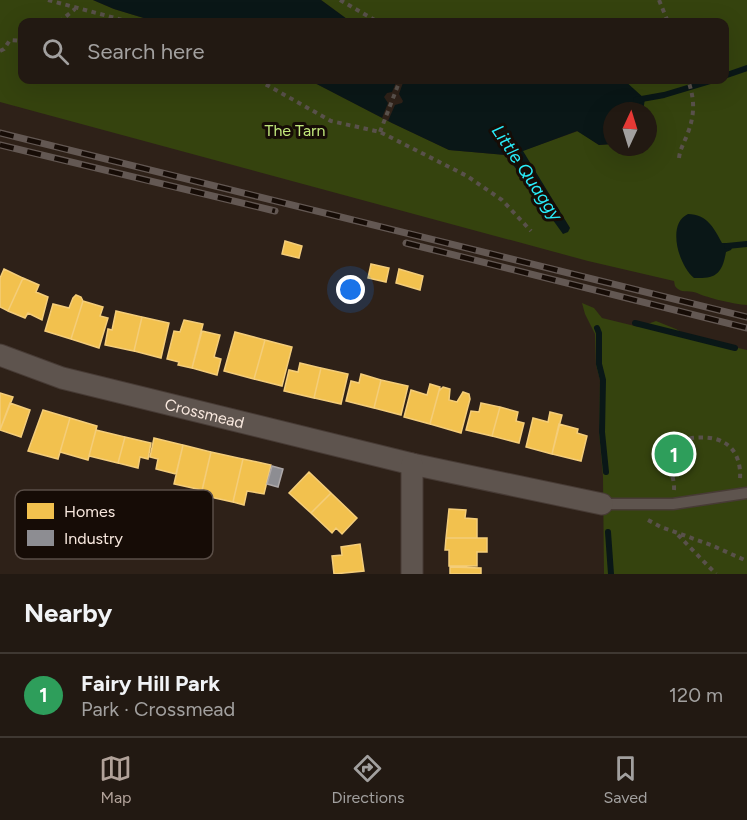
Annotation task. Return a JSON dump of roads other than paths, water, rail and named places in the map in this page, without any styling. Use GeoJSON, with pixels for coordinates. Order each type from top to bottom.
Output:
{"type":"FeatureCollection","features":[{"type":"Feature","properties":{"kind":"street","name":"Crossmead"},"geometry":{"type":"LineString","coordinates":[[0,355],[62,378],[412,464],[612,504]]}},
{"type":"Feature","properties":{"kind":"street"},"geometry":{"type":"LineString","coordinates":[[412,464],[412,574]]}},
{"type":"Feature","properties":{"kind":"lane"},"geometry":{"type":"LineString","coordinates":[[612,504],[673,504],[743,494]]}},
{"type":"Feature","properties":{"kind":"water"},"geometry":{"type":"Polygon","coordinates":[[[93,0],[321,0],[346,18],[144,18],[93,0]]]}},
{"type":"Feature","properties":{"kind":"water","name":"The Tarn"},"geometry":{"type":"Polygon","coordinates":[[[317,84],[628,84],[645,99],[644,102],[603,102],[603,145],[599,145],[577,131],[523,151],[570,228],[563,234],[506,155],[449,150],[317,84]]]}},
{"type":"Feature","properties":{"kind":"water"},"geometry":{"type":"Polygon","coordinates":[[[688,214],[705,219],[713,227],[722,243],[731,243],[733,246],[726,252],[720,270],[713,276],[694,278],[680,255],[676,235],[681,219],[688,214]]]}},
{"type":"Feature","properties":{"kind":"waterway"},"geometry":{"type":"LineString","coordinates":[[729,74],[747,68]]}},
{"type":"Feature","properties":{"kind":"waterway"},"geometry":{"type":"LineString","coordinates":[[636,100],[664,95],[701,84]]}},
{"type":"Feature","properties":{"kind":"waterway"},"geometry":{"type":"LineString","coordinates":[[727,246],[747,244]]}},
{"type":"Feature","properties":{"kind":"waterway"},"geometry":{"type":"LineString","coordinates":[[635,323],[735,348]]}},
{"type":"Feature","properties":{"kind":"waterway","name":"Little Quaggy"},"geometry":{"type":"LineString","coordinates":[[597,328],[599,364],[603,380],[602,432],[606,472]]}},
{"type":"Feature","properties":{"kind":"waterway","name":"Little Quaggy"},"geometry":{"type":"LineString","coordinates":[[608,532],[611,574]]}},
{"type":"Feature","properties":{"kind":"railway"},"geometry":{"type":"LineString","coordinates":[[0,133],[747,317]]}},
{"type":"Feature","properties":{"kind":"railway"},"geometry":{"type":"LineString","coordinates":[[0,145],[275,211]]}},
{"type":"Feature","properties":{"kind":"railway"},"geometry":{"type":"LineString","coordinates":[[406,243],[747,328]]}},
{"type":"Feature","properties":{"kind":"place","name":"Fairy Hill Park"},"geometry":{"type":"Point","coordinates":[674,454]}}]}
